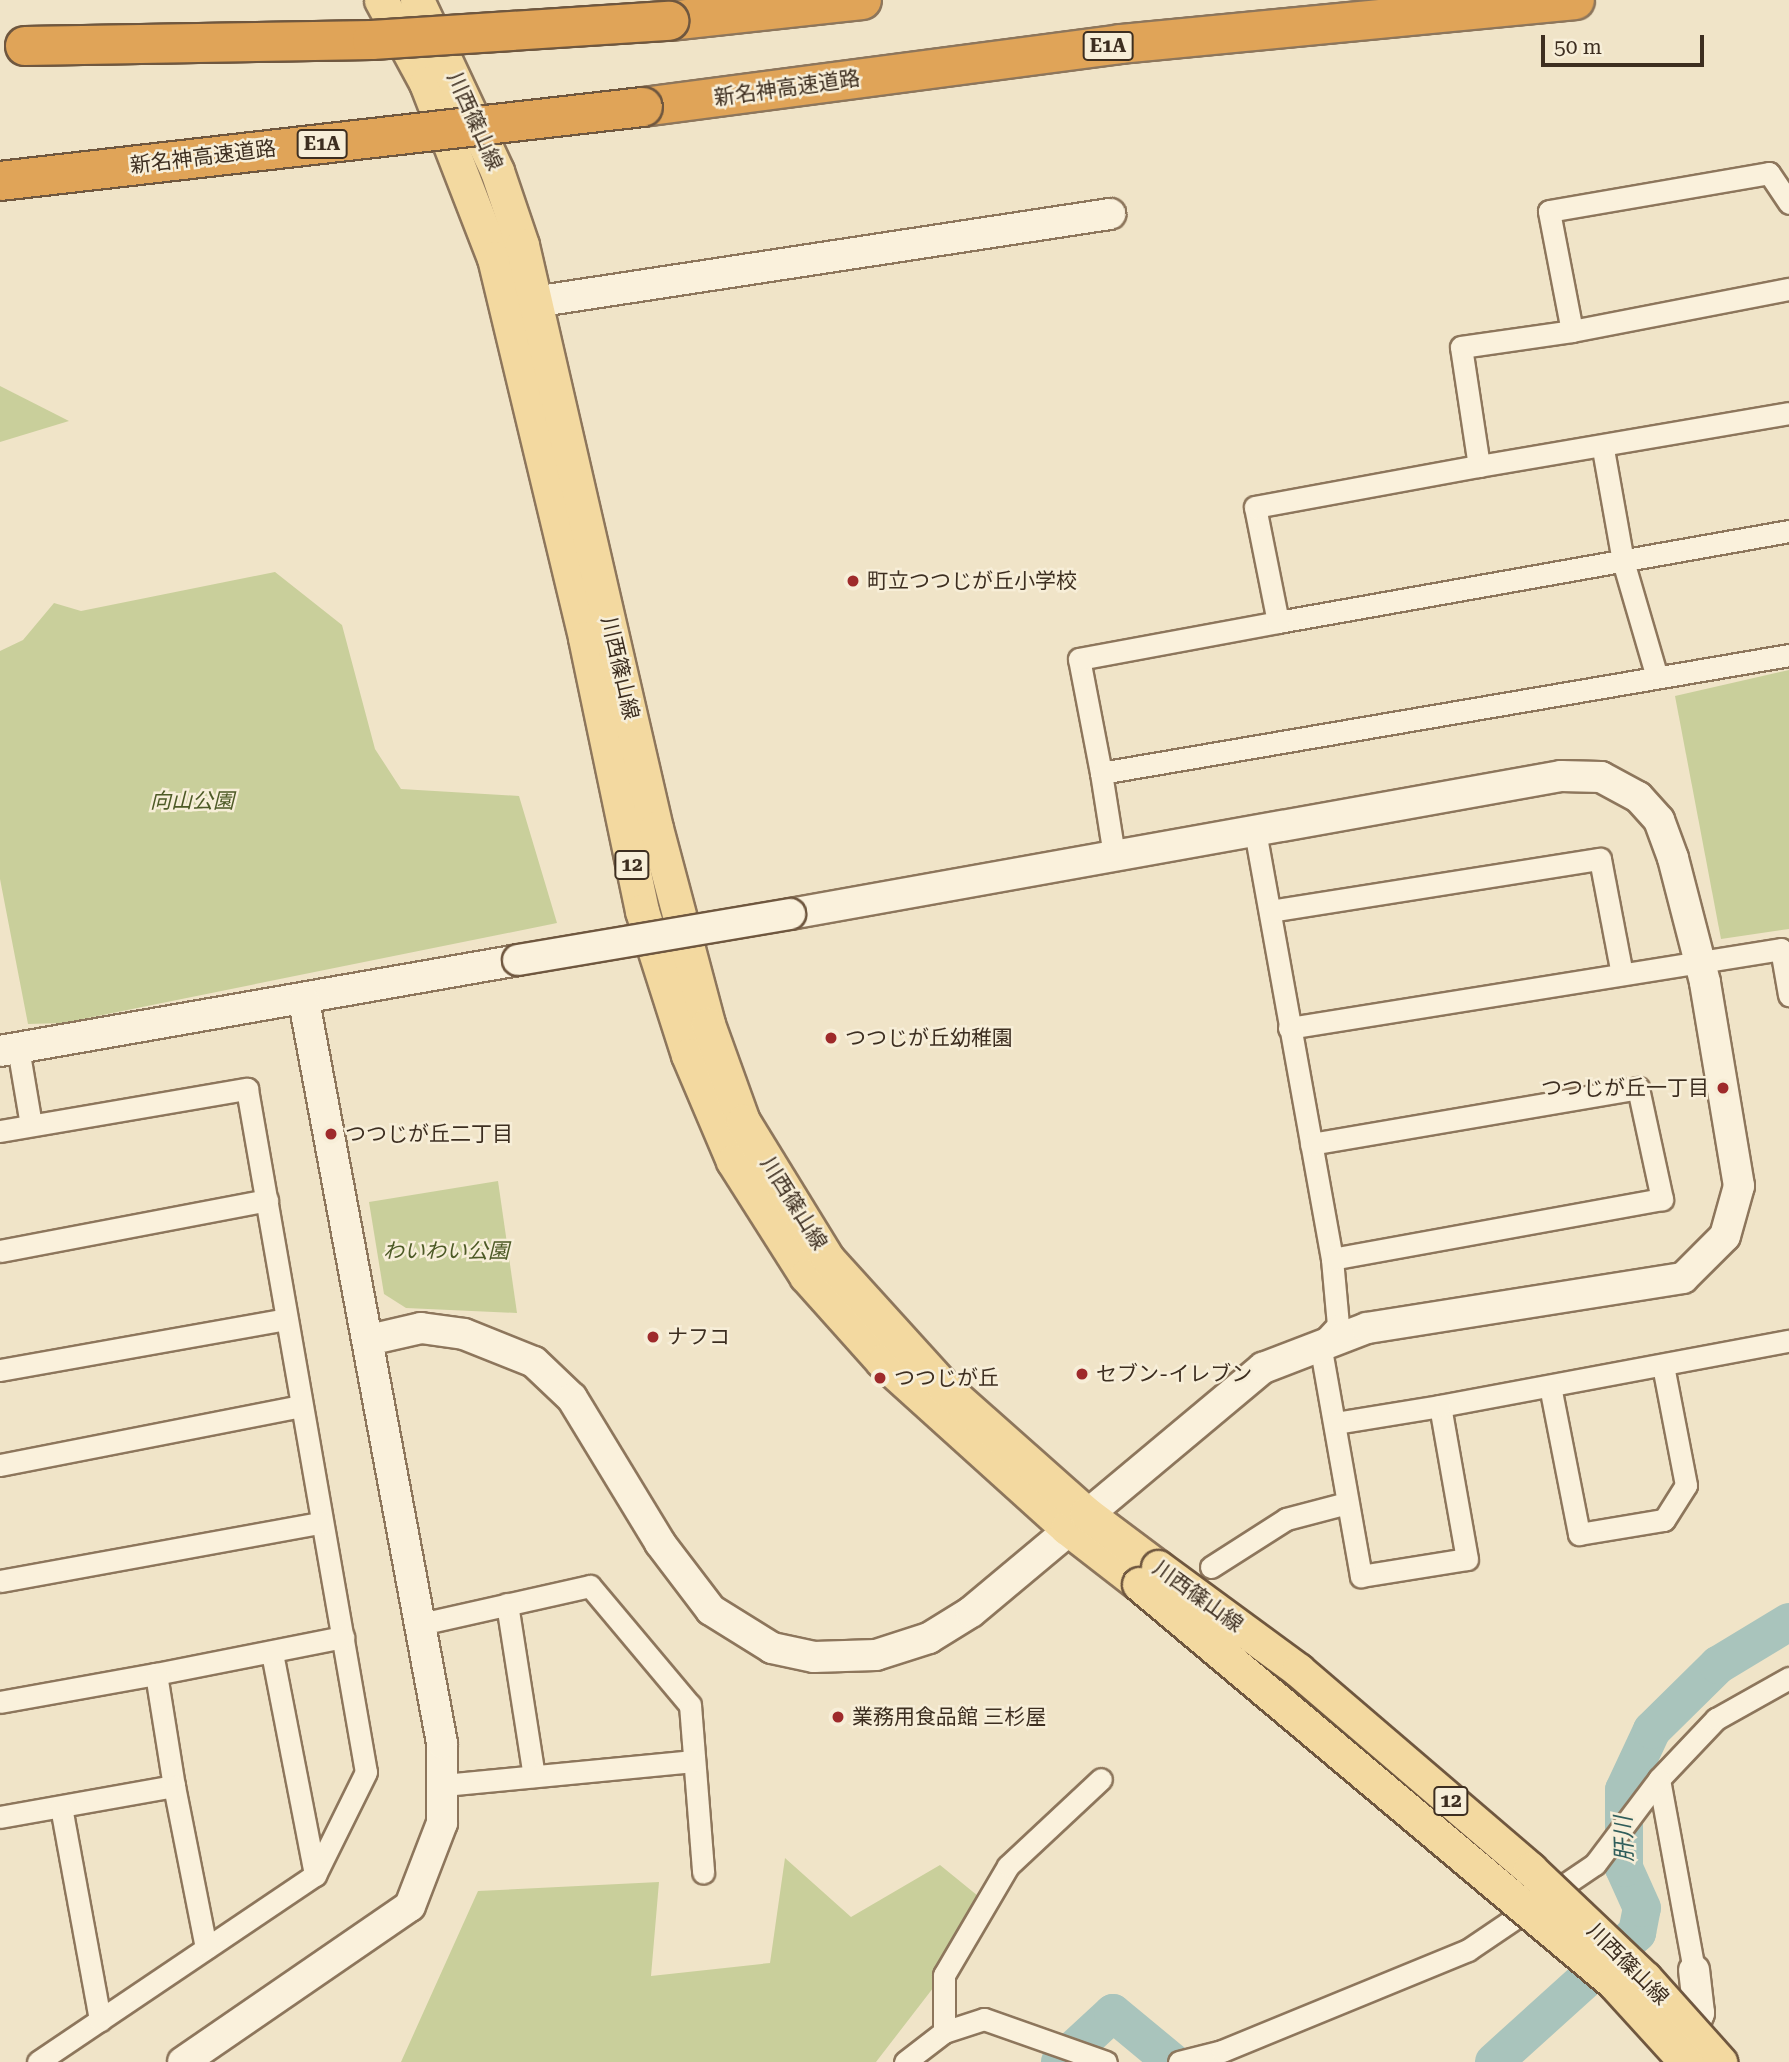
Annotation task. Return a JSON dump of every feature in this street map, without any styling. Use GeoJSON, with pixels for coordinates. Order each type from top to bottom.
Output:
{"type":"FeatureCollection","features":[{"type":"Feature","properties":{"kind":"highway"},"geometry":{"type":"LineString","coordinates":[[13,46],[372,40],[669,21],[862,0]]}},
{"type":"Feature","properties":{"kind":"highway","name":"新名神高速道路"},"geometry":{"type":"LineString","coordinates":[[0,181],[643,107],[1120,44],[1575,0]]}},
{"type":"Feature","properties":{"kind":"main road","name":"川西篠山線"},"geometry":{"type":"LineString","coordinates":[[381,0],[426,83],[494,258],[585,638],[642,911],[688,1055],[733,1161],[806,1276],[882,1361],[1077,1521],[1149,1576],[1614,1983],[1686,2062]]}},
{"type":"Feature","properties":{"kind":"main road","name":"川西篠山線"},"geometry":{"type":"LineString","coordinates":[[417,0],[498,171],[534,302],[656,828],[708,1024],[743,1121],[828,1259],[944,1387],[1077,1521]]}},
{"type":"Feature","properties":{"kind":"main road","name":"川西篠山線"},"geometry":{"type":"LineString","coordinates":[[1149,1576],[1298,1670],[1530,1869],[1645,1978],[1720,2062]]}},
{"type":"Feature","properties":{"kind":"street"},"geometry":{"type":"LineString","coordinates":[[1572,331],[1549,211],[1769,173],[1789,203]]}},
{"type":"Feature","properties":{"kind":"street"},"geometry":{"type":"LineString","coordinates":[[534,302],[1110,214]]}},
{"type":"Feature","properties":{"kind":"street"},"geometry":{"type":"LineString","coordinates":[[1479,466],[1461,347],[1572,331],[1789,289]]}},
{"type":"Feature","properties":{"kind":"street"},"geometry":{"type":"LineString","coordinates":[[1278,622],[1255,507],[1479,466],[1603,449],[1789,413]]}},
{"type":"Feature","properties":{"kind":"street"},"geometry":{"type":"LineString","coordinates":[[1603,449],[1623,561],[1657,677]]}},
{"type":"Feature","properties":{"kind":"street"},"geometry":{"type":"LineString","coordinates":[[1114,855],[1079,659],[1789,530]]}},
{"type":"Feature","properties":{"kind":"street"},"geometry":{"type":"LineString","coordinates":[[1101,773],[1789,655]]}},
{"type":"Feature","properties":{"kind":"street"},"geometry":{"type":"LineString","coordinates":[[31,1125],[9,1049],[304,1001],[519,960],[1562,776],[1601,777],[1638,797],[1659,820],[1700,962],[1739,1186],[1725,1236],[1683,1278],[1367,1328],[1263,1367],[971,1612],[929,1638],[876,1655],[814,1657],[772,1648],[735,1630],[688,1586],[572,1398],[534,1362],[464,1334],[421,1328],[369,1339]]}},
{"type":"Feature","properties":{"kind":"street"},"geometry":{"type":"LineString","coordinates":[[1255,831],[1332,1259],[1338,1325],[1321,1344]]}},
{"type":"Feature","properties":{"kind":"street"},"geometry":{"type":"LineString","coordinates":[[1270,911],[1600,859],[1622,974]]}},
{"type":"Feature","properties":{"kind":"street"},"geometry":{"type":"LineString","coordinates":[[1289,1028],[1785,948],[1789,995]]}},
{"type":"Feature","properties":{"kind":"street"},"geometry":{"type":"LineString","coordinates":[[183,2062],[410,1906],[442,1823],[444,1785],[421,1624],[304,1001]]}},
{"type":"Feature","properties":{"kind":"street"},"geometry":{"type":"LineString","coordinates":[[1311,1144],[1638,1088],[1662,1199],[1332,1259]]}},
{"type":"Feature","properties":{"kind":"street"},"geometry":{"type":"LineString","coordinates":[[0,1131],[247,1089],[320,1524],[366,1772],[315,1875],[38,2062]]}},
{"type":"Feature","properties":{"kind":"street"},"geometry":{"type":"LineString","coordinates":[[0,1251],[267,1200]]}},
{"type":"Feature","properties":{"kind":"street"},"geometry":{"type":"LineString","coordinates":[[0,1370],[286,1319]]}},
{"type":"Feature","properties":{"kind":"street"},"geometry":{"type":"LineString","coordinates":[[1336,1423],[1550,1386],[1789,1340]]}},
{"type":"Feature","properties":{"kind":"street"},"geometry":{"type":"LineString","coordinates":[[1321,1344],[1361,1576],[1467,1559],[1440,1406]]}},
{"type":"Feature","properties":{"kind":"street"},"geometry":{"type":"LineString","coordinates":[[1550,1386],[1579,1534],[1664,1520],[1685,1485],[1663,1365]]}},
{"type":"Feature","properties":{"kind":"street"},"geometry":{"type":"LineString","coordinates":[[0,1465],[300,1406]]}},
{"type":"Feature","properties":{"kind":"street"},"geometry":{"type":"LineString","coordinates":[[1211,1567],[1286,1519],[1347,1503]]}},
{"type":"Feature","properties":{"kind":"street"},"geometry":{"type":"LineString","coordinates":[[0,1581],[320,1524]]}},
{"type":"Feature","properties":{"kind":"street"},"geometry":{"type":"LineString","coordinates":[[421,1624],[590,1586],[690,1705],[703,1872]]}},
{"type":"Feature","properties":{"kind":"street"},"geometry":{"type":"LineString","coordinates":[[507,1604],[534,1776]]}},
{"type":"Feature","properties":{"kind":"street"},"geometry":{"type":"LineString","coordinates":[[0,1702],[272,1653],[343,1637]]}},
{"type":"Feature","properties":{"kind":"street"},"geometry":{"type":"LineString","coordinates":[[272,1653],[315,1875]]}},
{"type":"Feature","properties":{"kind":"street"},"geometry":{"type":"LineString","coordinates":[[156,1674],[174,1786],[206,1948]]}},
{"type":"Feature","properties":{"kind":"street"},"geometry":{"type":"LineString","coordinates":[[1179,2062],[1222,2051],[1468,1950],[1595,1864],[1659,1779],[1716,1719],[1789,1678]]}},
{"type":"Feature","properties":{"kind":"street"},"geometry":{"type":"LineString","coordinates":[[444,1785],[694,1761]]}},
{"type":"Feature","properties":{"kind":"street"},"geometry":{"type":"LineString","coordinates":[[944,2032],[944,1975],[1007,1866],[1101,1779]]}},
{"type":"Feature","properties":{"kind":"street"},"geometry":{"type":"LineString","coordinates":[[1659,1779],[1694,1970],[1699,2013],[1680,2062]]}},
{"type":"Feature","properties":{"kind":"street"},"geometry":{"type":"LineString","coordinates":[[0,1817],[174,1786]]}},
{"type":"Feature","properties":{"kind":"street"},"geometry":{"type":"LineString","coordinates":[[61,1807],[100,2020]]}},
{"type":"Feature","properties":{"kind":"street"},"geometry":{"type":"LineString","coordinates":[[905,2062],[944,2032],[984,2019],[1107,2062]]}},
{"type":"Feature","properties":{"kind":"green space"},"geometry":{"type":"Polygon","coordinates":[[[0,386],[69,421],[0,442],[0,386]]]}},
{"type":"Feature","properties":{"kind":"green space","name":"向山公園"},"geometry":{"type":"Polygon","coordinates":[[[275,572],[342,625],[375,749],[401,789],[519,796],[557,923],[63,1023],[28,1024],[0,879],[0,651],[23,640],[54,603],[81,611],[275,572]]]}},
{"type":"Feature","properties":{"kind":"green space"},"geometry":{"type":"Polygon","coordinates":[[[1789,670],[1789,929],[1721,939],[1675,696],[1789,670]]]}},
{"type":"Feature","properties":{"kind":"green space","name":"わいわい公園"},"geometry":{"type":"Polygon","coordinates":[[[498,1181],[517,1313],[406,1308],[384,1294],[369,1202],[498,1181]]]}},
{"type":"Feature","properties":{"kind":"green space"},"geometry":{"type":"Polygon","coordinates":[[[785,1858],[851,1917],[940,1865],[994,1909],[876,2062],[401,2062],[478,1891],[659,1882],[651,1976],[770,1963],[785,1858]]]}},
{"type":"Feature","properties":{"kind":"waterway","name":"肝川"},"geometry":{"type":"LineString","coordinates":[[1494,2062],[1637,1933],[1642,1908],[1624,1868],[1624,1790],[1652,1730],[1718,1665],[1789,1622]]}},
{"type":"Feature","properties":{"kind":"waterway","name":"肝川"},"geometry":{"type":"LineString","coordinates":[[1060,2062],[1113,2013],[1172,2062]]}},
{"type":"Feature","properties":{"kind":"place","name":"町立つつじが丘小学校"},"geometry":{"type":"Point","coordinates":[853,581]}},
{"type":"Feature","properties":{"kind":"place","name":"つつじが丘幼稚園"},"geometry":{"type":"Point","coordinates":[831,1038]}},
{"type":"Feature","properties":{"kind":"place","name":"つつじが丘一丁目"},"geometry":{"type":"Point","coordinates":[1723,1088]}},
{"type":"Feature","properties":{"kind":"place","name":"つつじが丘二丁目"},"geometry":{"type":"Point","coordinates":[331,1134]}},
{"type":"Feature","properties":{"kind":"place","name":"ナフコ"},"geometry":{"type":"Point","coordinates":[653,1337]}},
{"type":"Feature","properties":{"kind":"place","name":"セブン-イレブン"},"geometry":{"type":"Point","coordinates":[1082,1374]}},
{"type":"Feature","properties":{"kind":"place","name":"つつじが丘"},"geometry":{"type":"Point","coordinates":[880,1378]}},
{"type":"Feature","properties":{"kind":"place","name":"業務用食品館 三杉屋"},"geometry":{"type":"Point","coordinates":[838,1717]}}]}
